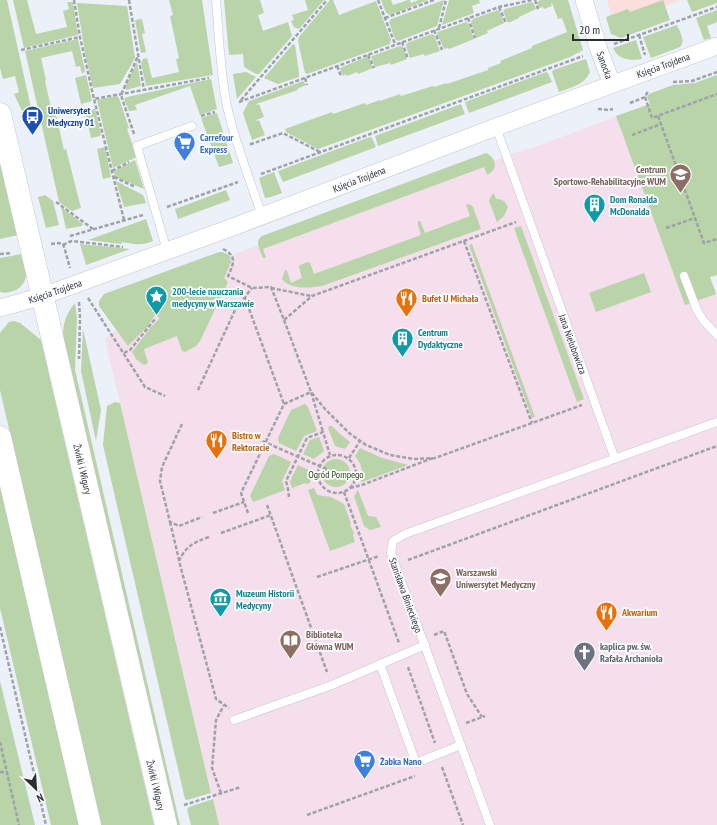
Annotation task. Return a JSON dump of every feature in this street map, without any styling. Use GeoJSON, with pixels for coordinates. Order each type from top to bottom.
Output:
{"type":"FeatureCollection","features":[{"type":"Feature","properties":{"kind":"main road","name":"Żwirki i Wigury"},"geometry":{"type":"LineString","coordinates":[[0,114],[166,825]]}},
{"type":"Feature","properties":{"kind":"main road"},"geometry":{"type":"LineString","coordinates":[[0,437],[90,825]]}},
{"type":"Feature","properties":{"kind":"street","name":"Sanocka"},"geometry":{"type":"LineString","coordinates":[[584,0],[599,50],[612,84]]}},
{"type":"Feature","properties":{"kind":"street","name":"Księcia Trojdena"},"geometry":{"type":"LineString","coordinates":[[0,308],[43,296],[167,251],[496,127],[717,46]]}},
{"type":"Feature","properties":{"kind":"lane"},"geometry":{"type":"LineString","coordinates":[[216,0],[224,87],[223,109],[234,131],[262,216]]}},
{"type":"Feature","properties":{"kind":"lane"},"geometry":{"type":"LineString","coordinates":[[167,251],[137,146],[192,126]]}},
{"type":"Feature","properties":{"kind":"lane","name":"Jana Nielubowicza"},"geometry":{"type":"LineString","coordinates":[[496,127],[615,459]]}},
{"type":"Feature","properties":{"kind":"lane"},"geometry":{"type":"LineString","coordinates":[[684,276],[702,320],[717,334]]}},
{"type":"Feature","properties":{"kind":"lane"},"geometry":{"type":"LineString","coordinates":[[615,459],[717,422]]}},
{"type":"Feature","properties":{"kind":"lane","name":"Stanisława Binieckiego"},"geometry":{"type":"LineString","coordinates":[[490,825],[390,553],[393,541],[405,534],[615,459]]}},
{"type":"Feature","properties":{"kind":"lane"},"geometry":{"type":"LineString","coordinates":[[234,720],[332,685],[425,645]]}},
{"type":"Feature","properties":{"kind":"lane"},"geometry":{"type":"LineString","coordinates":[[380,664],[416,763],[461,745]]}},
{"type":"Feature","properties":{"kind":"path"},"geometry":{"type":"LineString","coordinates":[[74,0],[80,37],[94,99],[124,220]]}},
{"type":"Feature","properties":{"kind":"path"},"geometry":{"type":"LineString","coordinates":[[129,0],[144,90]]}},
{"type":"Feature","properties":{"kind":"path"},"geometry":{"type":"LineString","coordinates":[[240,107],[240,101],[327,0]]}},
{"type":"Feature","properties":{"kind":"path"},"geometry":{"type":"LineString","coordinates":[[378,0],[395,44]]}},
{"type":"Feature","properties":{"kind":"path"},"geometry":{"type":"LineString","coordinates":[[385,18],[434,0]]}},
{"type":"Feature","properties":{"kind":"path"},"geometry":{"type":"LineString","coordinates":[[438,28],[446,0]]}},
{"type":"Feature","properties":{"kind":"path"},"geometry":{"type":"LineString","coordinates":[[192,126],[199,117],[223,109],[240,101],[438,28],[500,7],[532,0]]}},
{"type":"Feature","properties":{"kind":"path"},"geometry":{"type":"LineString","coordinates":[[535,0],[538,9]]}},
{"type":"Feature","properties":{"kind":"path"},"geometry":{"type":"LineString","coordinates":[[500,7],[506,23]]}},
{"type":"Feature","properties":{"kind":"path"},"geometry":{"type":"LineString","coordinates":[[613,45],[717,7]]}},
{"type":"Feature","properties":{"kind":"path"},"geometry":{"type":"LineString","coordinates":[[468,18],[475,38]]}},
{"type":"Feature","properties":{"kind":"path"},"geometry":{"type":"LineString","coordinates":[[434,30],[442,50]]}},
{"type":"Feature","properties":{"kind":"path"},"geometry":{"type":"LineString","coordinates":[[639,35],[647,61]]}},
{"type":"Feature","properties":{"kind":"path"},"geometry":{"type":"LineString","coordinates":[[21,50],[80,37]]}},
{"type":"Feature","properties":{"kind":"path"},"geometry":{"type":"LineString","coordinates":[[402,42],[408,59]]}},
{"type":"Feature","properties":{"kind":"path"},"geometry":{"type":"LineString","coordinates":[[70,236],[155,211],[249,178],[587,54]]}},
{"type":"Feature","properties":{"kind":"path"},"geometry":{"type":"LineString","coordinates":[[368,55],[374,68]]}},
{"type":"Feature","properties":{"kind":"path"},"geometry":{"type":"LineString","coordinates":[[137,146],[121,95],[138,56]]}},
{"type":"Feature","properties":{"kind":"path"},"geometry":{"type":"LineString","coordinates":[[337,66],[341,76]]}},
{"type":"Feature","properties":{"kind":"path"},"geometry":{"type":"LineString","coordinates":[[671,82],[692,81],[717,72]]}},
{"type":"Feature","properties":{"kind":"path"},"geometry":{"type":"LineString","coordinates":[[94,99],[214,78]]}},
{"type":"Feature","properties":{"kind":"path"},"geometry":{"type":"LineString","coordinates":[[305,78],[307,85]]}},
{"type":"Feature","properties":{"kind":"path"},"geometry":{"type":"LineString","coordinates":[[652,89],[647,91],[645,97],[652,118],[717,94]]}},
{"type":"Feature","properties":{"kind":"path"},"geometry":{"type":"LineString","coordinates":[[630,103],[645,97]]}},
{"type":"Feature","properties":{"kind":"path"},"geometry":{"type":"LineString","coordinates":[[658,116],[704,243],[717,239]]}},
{"type":"Feature","properties":{"kind":"path"},"geometry":{"type":"LineString","coordinates":[[632,135],[661,124]]}},
{"type":"Feature","properties":{"kind":"path"},"geometry":{"type":"LineString","coordinates":[[249,138],[251,144],[283,133],[320,152]]}},
{"type":"Feature","properties":{"kind":"path"},"geometry":{"type":"LineString","coordinates":[[112,171],[140,157]]}},
{"type":"Feature","properties":{"kind":"path"},"geometry":{"type":"LineString","coordinates":[[114,177],[151,196]]}},
{"type":"Feature","properties":{"kind":"path"},"geometry":{"type":"LineString","coordinates":[[56,202],[93,229]]}},
{"type":"Feature","properties":{"kind":"path"},"geometry":{"type":"LineString","coordinates":[[666,228],[695,218]]}},
{"type":"Feature","properties":{"kind":"path"},"geometry":{"type":"LineString","coordinates":[[284,320],[312,296],[517,222]]}},
{"type":"Feature","properties":{"kind":"path"},"geometry":{"type":"LineString","coordinates":[[464,240],[532,423]]}},
{"type":"Feature","properties":{"kind":"path"},"geometry":{"type":"LineString","coordinates":[[49,244],[58,243],[63,245],[72,242],[124,247]]}},
{"type":"Feature","properties":{"kind":"path"},"geometry":{"type":"LineString","coordinates":[[63,245],[70,266]]}},
{"type":"Feature","properties":{"kind":"path"},"geometry":{"type":"LineString","coordinates":[[221,248],[230,253],[234,259],[233,266],[228,276],[252,288],[271,288],[312,296]]}},
{"type":"Feature","properties":{"kind":"path"},"geometry":{"type":"LineString","coordinates":[[198,390],[236,308],[252,288]]}},
{"type":"Feature","properties":{"kind":"path"},"geometry":{"type":"LineString","coordinates":[[271,288],[311,392],[330,455]]}},
{"type":"Feature","properties":{"kind":"path"},"geometry":{"type":"LineString","coordinates":[[87,297],[145,387],[165,396]]}},
{"type":"Feature","properties":{"kind":"path"},"geometry":{"type":"LineString","coordinates":[[245,297],[284,404]]}},
{"type":"Feature","properties":{"kind":"path"},"geometry":{"type":"LineString","coordinates":[[124,353],[130,350],[156,319]]}},
{"type":"Feature","properties":{"kind":"path"},"geometry":{"type":"LineString","coordinates":[[311,392],[325,409],[350,433],[366,445],[390,455],[414,459],[436,458]]}},
{"type":"Feature","properties":{"kind":"path"},"geometry":{"type":"LineString","coordinates":[[248,513],[241,493],[284,404],[311,392]]}},
{"type":"Feature","properties":{"kind":"path"},"geometry":{"type":"LineString","coordinates":[[350,488],[356,478],[355,467],[349,458],[340,454],[330,455],[323,459],[319,466],[317,477],[322,487],[332,493],[344,492],[350,488],[362,485],[582,405]]}},
{"type":"Feature","properties":{"kind":"path"},"geometry":{"type":"LineString","coordinates":[[182,424],[162,468],[160,481],[179,561],[216,699],[233,711]]}},
{"type":"Feature","properties":{"kind":"path"},"geometry":{"type":"LineString","coordinates":[[289,497],[286,481],[306,438],[323,432]]}},
{"type":"Feature","properties":{"kind":"path"},"geometry":{"type":"LineString","coordinates":[[246,434],[297,458],[340,475]]}},
{"type":"Feature","properties":{"kind":"path"},"geometry":{"type":"LineString","coordinates":[[349,458],[360,441]]}},
{"type":"Feature","properties":{"kind":"path"},"geometry":{"type":"LineString","coordinates":[[406,561],[717,446]]}},
{"type":"Feature","properties":{"kind":"path"},"geometry":{"type":"LineString","coordinates":[[344,492],[439,755]]}},
{"type":"Feature","properties":{"kind":"path"},"geometry":{"type":"LineString","coordinates":[[214,513],[244,502]]}},
{"type":"Feature","properties":{"kind":"path"},"geometry":{"type":"LineString","coordinates":[[267,506],[332,685]]}},
{"type":"Feature","properties":{"kind":"path"},"geometry":{"type":"LineString","coordinates":[[221,532],[271,515]]}},
{"type":"Feature","properties":{"kind":"path"},"geometry":{"type":"LineString","coordinates":[[170,522],[179,526],[202,517]]}},
{"type":"Feature","properties":{"kind":"path"},"geometry":{"type":"LineString","coordinates":[[179,561],[185,550],[190,545],[209,537]]}},
{"type":"Feature","properties":{"kind":"path"},"geometry":{"type":"LineString","coordinates":[[317,577],[381,556]]}},
{"type":"Feature","properties":{"kind":"path"},"geometry":{"type":"LineString","coordinates":[[0,627],[46,825]]}},
{"type":"Feature","properties":{"kind":"path"},"geometry":{"type":"LineString","coordinates":[[433,635],[444,631],[467,694],[483,717],[465,723],[468,730]]}},
{"type":"Feature","properties":{"kind":"path"},"geometry":{"type":"LineString","coordinates":[[221,794],[212,768],[216,720],[224,705]]}},
{"type":"Feature","properties":{"kind":"path"},"geometry":{"type":"LineString","coordinates":[[0,742],[19,825]]}},
{"type":"Feature","properties":{"kind":"path"},"geometry":{"type":"LineString","coordinates":[[434,770],[442,767],[463,825]]}},
{"type":"Feature","properties":{"kind":"path"},"geometry":{"type":"LineString","coordinates":[[0,772],[7,772]]}},
{"type":"Feature","properties":{"kind":"path"},"geometry":{"type":"LineString","coordinates":[[307,816],[419,775]]}},
{"type":"Feature","properties":{"kind":"path"},"geometry":{"type":"LineString","coordinates":[[184,805],[241,787]]}},
{"type":"Feature","properties":{"kind":"shaded area"},"geometry":{"type":"Polygon","coordinates":[[[607,0],[681,0],[614,25],[607,0]]]}},
{"type":"Feature","properties":{"kind":"shaded area","name":"Warszawski Uniwersytet Medyczny"},"geometry":{"type":"Polygon","coordinates":[[[703,84],[717,275],[710,277],[717,295],[717,825],[219,825],[105,339],[116,330],[129,292],[526,149],[527,150],[703,84]]]}},
{"type":"Feature","properties":{"kind":"green space"},"geometry":{"type":"Polygon","coordinates":[[[0,0],[7,0],[32,112],[27,118],[14,94],[19,92],[15,76],[3,79],[0,68],[0,0]]]}},
{"type":"Feature","properties":{"kind":"green space"},"geometry":{"type":"Polygon","coordinates":[[[13,0],[27,0],[36,34],[67,27],[63,11],[69,9],[67,2],[73,2],[78,35],[24,48],[13,0]]]}},
{"type":"Feature","properties":{"kind":"green space"},"geometry":{"type":"Polygon","coordinates":[[[169,0],[202,0],[213,75],[146,86],[141,63],[143,59],[147,58],[152,78],[179,72],[176,59],[179,58],[170,16],[173,15],[169,0]]]}},
{"type":"Feature","properties":{"kind":"green space"},"geometry":{"type":"Polygon","coordinates":[[[224,0],[260,0],[264,13],[258,15],[263,31],[288,22],[292,36],[259,74],[256,74],[244,67],[243,54],[229,55],[224,0]]]}},
{"type":"Feature","properties":{"kind":"green space"},"geometry":{"type":"Polygon","coordinates":[[[305,0],[324,0],[299,29],[294,27],[291,21],[294,20],[292,15],[308,10],[305,0]]]}},
{"type":"Feature","properties":{"kind":"green space"},"geometry":{"type":"Polygon","coordinates":[[[330,0],[333,0],[339,15],[376,1],[391,40],[390,44],[307,74],[305,73],[298,41],[299,37],[330,0]]]}},
{"type":"Feature","properties":{"kind":"green space"},"geometry":{"type":"Polygon","coordinates":[[[381,0],[391,0],[393,5],[408,0],[410,0],[411,3],[419,0],[428,0],[390,15],[386,13],[381,0]]]}},
{"type":"Feature","properties":{"kind":"green space"},"geometry":{"type":"Polygon","coordinates":[[[444,0],[437,26],[398,41],[395,39],[389,22],[391,19],[444,0]]]}},
{"type":"Feature","properties":{"kind":"green space"},"geometry":{"type":"Polygon","coordinates":[[[449,0],[479,0],[480,3],[472,6],[474,13],[442,25],[449,0]]]}},
{"type":"Feature","properties":{"kind":"green space"},"geometry":{"type":"Polygon","coordinates":[[[541,0],[568,0],[583,50],[570,57],[318,149],[286,132],[285,129],[332,112],[333,114],[365,103],[366,105],[400,94],[401,96],[433,86],[447,84],[488,70],[488,68],[501,63],[500,61],[567,32],[562,18],[558,19],[552,3],[552,6],[544,9],[543,7],[539,8],[537,3],[541,0]]]}},
{"type":"Feature","properties":{"kind":"green space"},"geometry":{"type":"Polygon","coordinates":[[[663,0],[670,20],[621,38],[611,34],[606,17],[628,9],[630,12],[663,0]]]}},
{"type":"Feature","properties":{"kind":"green space"},"geometry":{"type":"Polygon","coordinates":[[[687,0],[717,0],[717,3],[692,12],[687,0]]]}},
{"type":"Feature","properties":{"kind":"green space"},"geometry":{"type":"Polygon","coordinates":[[[532,2],[536,9],[508,23],[503,11],[505,9],[532,2]]]}},
{"type":"Feature","properties":{"kind":"green space"},"geometry":{"type":"Polygon","coordinates":[[[77,3],[127,6],[135,58],[120,84],[93,88],[85,53],[77,3]]]}},
{"type":"Feature","properties":{"kind":"green space"},"geometry":{"type":"Polygon","coordinates":[[[498,10],[504,23],[487,31],[488,33],[476,38],[471,22],[473,19],[498,10]]]}},
{"type":"Feature","properties":{"kind":"green space"},"geometry":{"type":"Polygon","coordinates":[[[717,10],[717,22],[707,26],[711,38],[704,40],[696,18],[717,10]]]}},
{"type":"Feature","properties":{"kind":"green space"},"geometry":{"type":"Polygon","coordinates":[[[142,19],[145,33],[142,34],[146,52],[141,53],[135,20],[142,19]]]}},
{"type":"Feature","properties":{"kind":"green space"},"geometry":{"type":"Polygon","coordinates":[[[466,22],[468,23],[474,39],[449,49],[444,49],[437,34],[438,32],[466,22]]]}},
{"type":"Feature","properties":{"kind":"green space"},"geometry":{"type":"Polygon","coordinates":[[[677,25],[681,33],[682,45],[651,58],[643,37],[677,25]]]}},
{"type":"Feature","properties":{"kind":"green space"},"geometry":{"type":"Polygon","coordinates":[[[432,34],[434,35],[440,51],[425,56],[424,54],[410,58],[406,46],[407,43],[432,34]]]}},
{"type":"Feature","properties":{"kind":"green space"},"geometry":{"type":"Polygon","coordinates":[[[78,39],[85,71],[82,74],[80,66],[76,67],[72,51],[41,58],[52,112],[55,111],[64,150],[66,149],[81,208],[72,211],[59,202],[25,51],[78,39]]]}},
{"type":"Feature","properties":{"kind":"green space"},"geometry":{"type":"Polygon","coordinates":[[[636,40],[642,59],[625,59],[618,55],[613,48],[636,40]]]}},
{"type":"Feature","properties":{"kind":"green space"},"geometry":{"type":"Polygon","coordinates":[[[293,44],[295,45],[299,77],[278,84],[264,78],[293,44]]]}},
{"type":"Feature","properties":{"kind":"green space"},"geometry":{"type":"Polygon","coordinates":[[[400,46],[403,47],[407,59],[391,65],[390,63],[375,67],[371,57],[372,56],[400,46]]]}},
{"type":"Feature","properties":{"kind":"green space"},"geometry":{"type":"Polygon","coordinates":[[[367,57],[369,58],[373,68],[358,74],[357,72],[343,76],[340,69],[342,67],[367,57]]]}},
{"type":"Feature","properties":{"kind":"green space"},"geometry":{"type":"Polygon","coordinates":[[[586,59],[590,72],[584,80],[577,85],[559,92],[552,72],[553,70],[586,59]]]}},
{"type":"Feature","properties":{"kind":"green space"},"geometry":{"type":"Polygon","coordinates":[[[137,62],[141,86],[126,90],[125,87],[137,62]]]}},
{"type":"Feature","properties":{"kind":"green space"},"geometry":{"type":"Polygon","coordinates":[[[246,72],[256,77],[237,99],[233,74],[246,72]]]}},
{"type":"Feature","properties":{"kind":"green space"},"geometry":{"type":"Polygon","coordinates":[[[546,72],[548,73],[552,82],[469,113],[465,102],[546,72]]]}},
{"type":"Feature","properties":{"kind":"green space"},"geometry":{"type":"Polygon","coordinates":[[[86,75],[92,101],[81,104],[75,78],[86,75]]]}},
{"type":"Feature","properties":{"kind":"green space","name":"Centrum Sportowo-Rehabilitacyjne WUM"},"geometry":{"type":"Polygon","coordinates":[[[717,75],[717,275],[710,277],[716,294],[685,305],[616,116],[650,104],[647,97],[649,94],[673,85],[695,83],[717,75]]]}},
{"type":"Feature","properties":{"kind":"green space"},"geometry":{"type":"Polygon","coordinates":[[[211,79],[217,109],[200,115],[190,86],[135,105],[137,110],[129,111],[124,99],[127,97],[211,79]]]}},
{"type":"Feature","properties":{"kind":"green space"},"geometry":{"type":"Polygon","coordinates":[[[303,81],[306,85],[297,89],[298,90],[256,104],[259,104],[264,117],[256,120],[259,120],[265,135],[252,140],[243,113],[249,101],[303,81]]]}},
{"type":"Feature","properties":{"kind":"green space"},"geometry":{"type":"Polygon","coordinates":[[[117,96],[129,128],[127,129],[137,157],[113,168],[97,100],[117,96]]]}},
{"type":"Feature","properties":{"kind":"green space"},"geometry":{"type":"Polygon","coordinates":[[[461,104],[465,114],[378,146],[375,136],[461,104]]]}},
{"type":"Feature","properties":{"kind":"green space"},"geometry":{"type":"Polygon","coordinates":[[[95,109],[101,134],[100,136],[91,138],[85,111],[95,109]]]}},
{"type":"Feature","properties":{"kind":"green space"},"geometry":{"type":"Polygon","coordinates":[[[217,113],[233,163],[219,167],[201,118],[217,113]]]}},
{"type":"Feature","properties":{"kind":"green space"},"geometry":{"type":"Polygon","coordinates":[[[370,137],[372,138],[376,147],[283,182],[278,171],[370,137]]]}},
{"type":"Feature","properties":{"kind":"green space"},"geometry":{"type":"Polygon","coordinates":[[[105,147],[111,177],[103,179],[97,149],[105,147]]]}},
{"type":"Feature","properties":{"kind":"green space"},"geometry":{"type":"Polygon","coordinates":[[[486,153],[490,155],[495,164],[491,173],[487,175],[484,167],[263,249],[266,258],[263,258],[258,243],[258,240],[262,236],[486,153]]]}},
{"type":"Feature","properties":{"kind":"green space"},"geometry":{"type":"Polygon","coordinates":[[[0,159],[18,235],[0,239],[0,159]]]}},
{"type":"Feature","properties":{"kind":"green space"},"geometry":{"type":"Polygon","coordinates":[[[135,160],[144,189],[115,177],[114,171],[135,160]]]}},
{"type":"Feature","properties":{"kind":"green space"},"geometry":{"type":"Polygon","coordinates":[[[274,172],[282,193],[265,198],[259,178],[274,172]]]}},
{"type":"Feature","properties":{"kind":"green space"},"geometry":{"type":"Polygon","coordinates":[[[116,181],[143,195],[146,203],[124,207],[116,181]]]}},
{"type":"Feature","properties":{"kind":"green space"},"geometry":{"type":"Polygon","coordinates":[[[226,190],[230,200],[178,219],[175,209],[226,190]]]}},
{"type":"Feature","properties":{"kind":"green space"},"geometry":{"type":"Polygon","coordinates":[[[494,193],[496,199],[504,201],[508,207],[504,216],[497,222],[489,201],[494,193]]]}},
{"type":"Feature","properties":{"kind":"green space"},"geometry":{"type":"Polygon","coordinates":[[[45,195],[53,201],[59,225],[46,228],[38,197],[45,195]]]}},
{"type":"Feature","properties":{"kind":"green space"},"geometry":{"type":"Polygon","coordinates":[[[466,204],[473,207],[481,229],[322,286],[306,288],[295,287],[286,283],[282,279],[285,270],[287,271],[291,283],[302,278],[299,267],[300,265],[308,262],[310,263],[314,274],[421,235],[418,221],[420,221],[425,233],[470,216],[466,204]]]}},
{"type":"Feature","properties":{"kind":"green space"},"geometry":{"type":"Polygon","coordinates":[[[61,207],[83,224],[82,226],[66,229],[61,207]]]}},
{"type":"Feature","properties":{"kind":"green space"},"geometry":{"type":"Polygon","coordinates":[[[146,219],[153,241],[149,243],[138,244],[122,242],[121,244],[88,240],[146,219]]]}},
{"type":"Feature","properties":{"kind":"green space"},"geometry":{"type":"Polygon","coordinates":[[[521,226],[584,399],[577,402],[514,228],[521,226]]]}},
{"type":"Feature","properties":{"kind":"green space"},"geometry":{"type":"Polygon","coordinates":[[[80,244],[130,249],[86,265],[80,244]]]}},
{"type":"Feature","properties":{"kind":"green space"},"geometry":{"type":"Polygon","coordinates":[[[472,244],[535,417],[532,418],[469,245],[472,244]]]}},
{"type":"Feature","properties":{"kind":"green space"},"geometry":{"type":"Polygon","coordinates":[[[219,252],[223,252],[230,256],[231,262],[224,278],[228,282],[200,341],[196,346],[185,352],[182,351],[177,336],[144,349],[148,363],[144,365],[136,359],[132,352],[151,327],[160,318],[155,315],[147,327],[128,346],[99,306],[99,301],[104,294],[219,252]]]}},
{"type":"Feature","properties":{"kind":"green space"},"geometry":{"type":"Polygon","coordinates":[[[22,254],[26,269],[24,283],[14,291],[5,293],[0,292],[0,258],[22,254]]]}},
{"type":"Feature","properties":{"kind":"green space"},"geometry":{"type":"Polygon","coordinates":[[[644,273],[651,292],[596,312],[589,293],[644,273]]]}},
{"type":"Feature","properties":{"kind":"green space"},"geometry":{"type":"Polygon","coordinates":[[[75,303],[77,317],[75,370],[180,825],[177,825],[63,339],[65,320],[75,303]]]}},
{"type":"Feature","properties":{"kind":"green space"},"geometry":{"type":"Polygon","coordinates":[[[14,321],[20,323],[41,340],[154,825],[101,825],[0,390],[0,333],[9,322],[14,321]]]}},
{"type":"Feature","properties":{"kind":"green space"},"geometry":{"type":"Polygon","coordinates":[[[83,329],[101,410],[96,441],[81,371],[83,329]]]}},
{"type":"Feature","properties":{"kind":"green space"},"geometry":{"type":"Polygon","coordinates":[[[115,402],[120,403],[211,793],[187,800],[185,799],[103,445],[107,406],[115,402]]]}},
{"type":"Feature","properties":{"kind":"green space"},"geometry":{"type":"Polygon","coordinates":[[[305,404],[308,407],[317,431],[304,436],[296,451],[279,443],[278,438],[291,410],[305,404]]]}},
{"type":"Feature","properties":{"kind":"green space"},"geometry":{"type":"Polygon","coordinates":[[[329,426],[332,426],[350,442],[345,449],[335,446],[328,428],[329,426]]]}},
{"type":"Feature","properties":{"kind":"green space"},"geometry":{"type":"Polygon","coordinates":[[[319,437],[324,451],[314,459],[303,454],[310,440],[319,437]]]}},
{"type":"Feature","properties":{"kind":"green space"},"geometry":{"type":"Polygon","coordinates":[[[360,448],[382,458],[408,465],[362,482],[361,468],[355,456],[360,448]]]}},
{"type":"Feature","properties":{"kind":"green space"},"geometry":{"type":"Polygon","coordinates":[[[274,454],[291,462],[282,481],[285,490],[253,502],[250,496],[269,456],[274,454]]]}},
{"type":"Feature","properties":{"kind":"green space","name":"Ogród Pompego"},"geometry":{"type":"Polygon","coordinates":[[[336,459],[346,463],[350,473],[346,483],[336,487],[326,483],[322,473],[326,463],[336,459]]]}},
{"type":"Feature","properties":{"kind":"green space"},"geometry":{"type":"Polygon","coordinates":[[[298,465],[311,471],[310,483],[305,483],[292,488],[290,481],[298,465]]]}},
{"type":"Feature","properties":{"kind":"green space"},"geometry":{"type":"Polygon","coordinates":[[[0,486],[79,825],[51,825],[0,608],[0,486]]]}},
{"type":"Feature","properties":{"kind":"green space"},"geometry":{"type":"Polygon","coordinates":[[[314,488],[317,495],[331,497],[344,504],[354,533],[353,535],[355,542],[330,551],[308,490],[314,488]]]}},
{"type":"Feature","properties":{"kind":"green space"},"geometry":{"type":"Polygon","coordinates":[[[358,490],[368,516],[376,517],[381,527],[370,530],[364,526],[354,496],[358,490]]]}},
{"type":"Feature","properties":{"kind":"green space"},"geometry":{"type":"Polygon","coordinates":[[[0,681],[35,825],[0,825],[0,681]]]}},
{"type":"Feature","properties":{"kind":"green space"},"geometry":{"type":"Polygon","coordinates":[[[213,799],[219,825],[191,825],[187,809],[213,799]]]}},
{"type":"Feature","properties":{"kind":"place","name":"Uniwersytet Medyczny 01"},"geometry":{"type":"Point","coordinates":[32,136]}},
{"type":"Feature","properties":{"kind":"place","name":"Carrefour Express"},"geometry":{"type":"Point","coordinates":[185,162]}},
{"type":"Feature","properties":{"kind":"place","name":"Centrum Sportowo-Rehabilitacyjne WUM"},"geometry":{"type":"Point","coordinates":[681,194]}},
{"type":"Feature","properties":{"kind":"place","name":"Dom Ronalda McDonalda"},"geometry":{"type":"Point","coordinates":[595,224]}},
{"type":"Feature","properties":{"kind":"place","name":"200-lecie nauczania medycyny w Warszawie"},"geometry":{"type":"Point","coordinates":[157,316]}},
{"type":"Feature","properties":{"kind":"place","name":"Bufet U Michała"},"geometry":{"type":"Point","coordinates":[407,318]}},
{"type":"Feature","properties":{"kind":"place","name":"Centrum Dydaktyczne"},"geometry":{"type":"Point","coordinates":[402,358]}},
{"type":"Feature","properties":{"kind":"place","name":"Bistro w Rektoracie"},"geometry":{"type":"Point","coordinates":[216,460]}},
{"type":"Feature","properties":{"kind":"place","name":"Warszawski Uniwersytet Medyczny"},"geometry":{"type":"Point","coordinates":[441,598]}},
{"type":"Feature","properties":{"kind":"place","name":"Muzeum Historii Medycyny"},"geometry":{"type":"Point","coordinates":[221,618]}},
{"type":"Feature","properties":{"kind":"place","name":"Akwarium"},"geometry":{"type":"Point","coordinates":[607,632]}},
{"type":"Feature","properties":{"kind":"place","name":"Biblioteka Główna WUM"},"geometry":{"type":"Point","coordinates":[290,660]}},
{"type":"Feature","properties":{"kind":"place","name":"kaplica pw. św. Rafała Archanioła"},"geometry":{"type":"Point","coordinates":[585,672]}},
{"type":"Feature","properties":{"kind":"place","name":"Żabka Nano"},"geometry":{"type":"Point","coordinates":[364,780]}}]}
